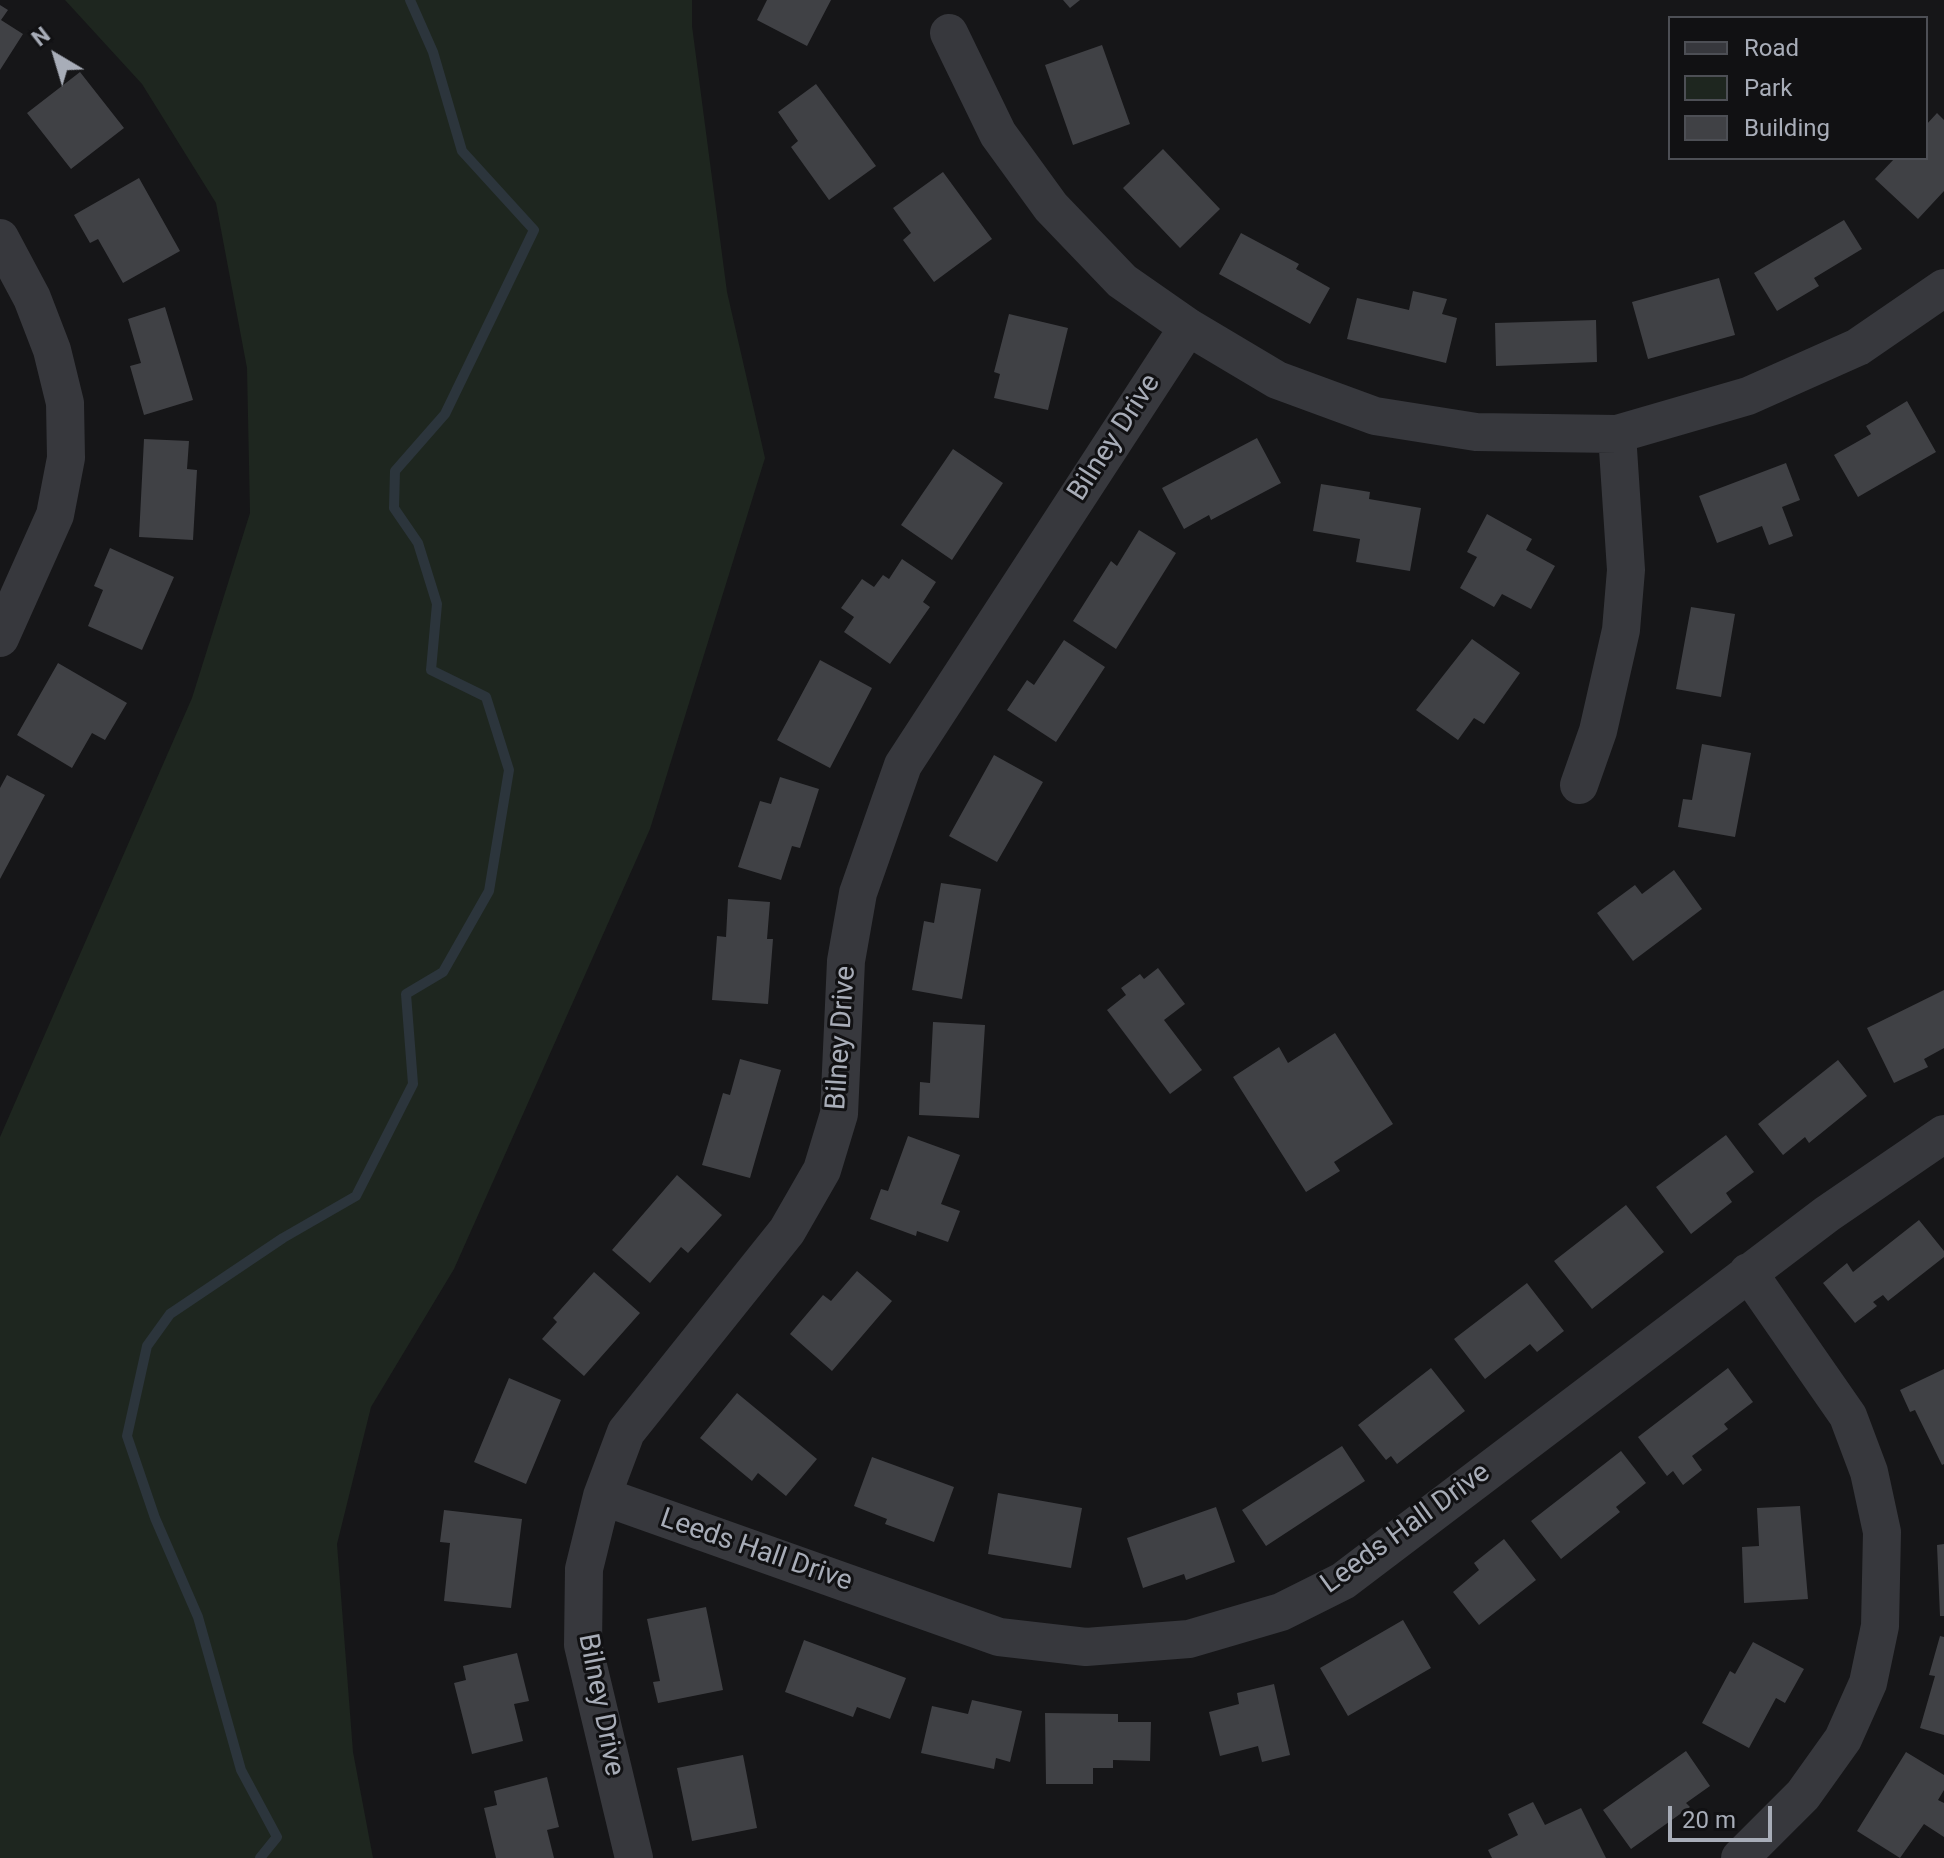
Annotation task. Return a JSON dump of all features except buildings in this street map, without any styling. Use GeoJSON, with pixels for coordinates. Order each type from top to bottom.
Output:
{"type":"FeatureCollection","features":[{"type":"Feature","properties":{"kind":"street"},"geometry":{"type":"LineString","coordinates":[[949,33],[998,134],[1051,207],[1122,281],[1188,327],[1277,380],[1375,416],[1476,432],[1617,434],[1748,396],[1858,347],[1944,288]]}},
{"type":"Feature","properties":{"kind":"street"},"geometry":{"type":"LineString","coordinates":[[0,238],[32,298],[52,350],[65,403],[66,458],[55,515],[0,638]]}},
{"type":"Feature","properties":{"kind":"street","name":"Bilney Drive"},"geometry":{"type":"LineString","coordinates":[[634,1858],[583,1645],[584,1569],[602,1496],[626,1432],[787,1231],[822,1170],[839,1114],[846,961],[858,893],[903,765],[1188,327]]}},
{"type":"Feature","properties":{"kind":"street"},"geometry":{"type":"LineString","coordinates":[[1579,785],[1598,731],[1621,630],[1626,570],[1617,434]]}},
{"type":"Feature","properties":{"kind":"street","name":"Leeds Hall Drive"},"geometry":{"type":"LineString","coordinates":[[602,1496],[999,1637],[1086,1647],[1189,1639],[1281,1612],[1343,1581],[1748,1272],[1895,1164],[1944,1134]]}},
{"type":"Feature","properties":{"kind":"street"},"geometry":{"type":"LineString","coordinates":[[1740,1858],[1803,1795],[1843,1739],[1868,1683],[1880,1626],[1882,1532],[1869,1472],[1848,1416],[1748,1272]]}},
{"type":"Feature","properties":{"kind":"green space"},"geometry":{"type":"Polygon","coordinates":[[[65,0],[692,0],[692,26],[727,292],[765,458],[650,829],[454,1269],[371,1407],[337,1544],[353,1752],[373,1858],[0,1858],[0,1137],[192,698],[250,513],[247,368],[216,203],[142,84],[65,0]]]}},
{"type":"Feature","properties":{"kind":"waterway"},"geometry":{"type":"LineString","coordinates":[[260,1858],[277,1837],[241,1770],[198,1617],[155,1518],[127,1436],[147,1346],[170,1314],[283,1238],[356,1196],[413,1084],[406,994],[443,972],[489,891],[509,770],[486,697],[431,670],[437,604],[418,543],[394,508],[395,471],[445,414],[534,230],[462,151],[433,52],[410,0]]}}]}
